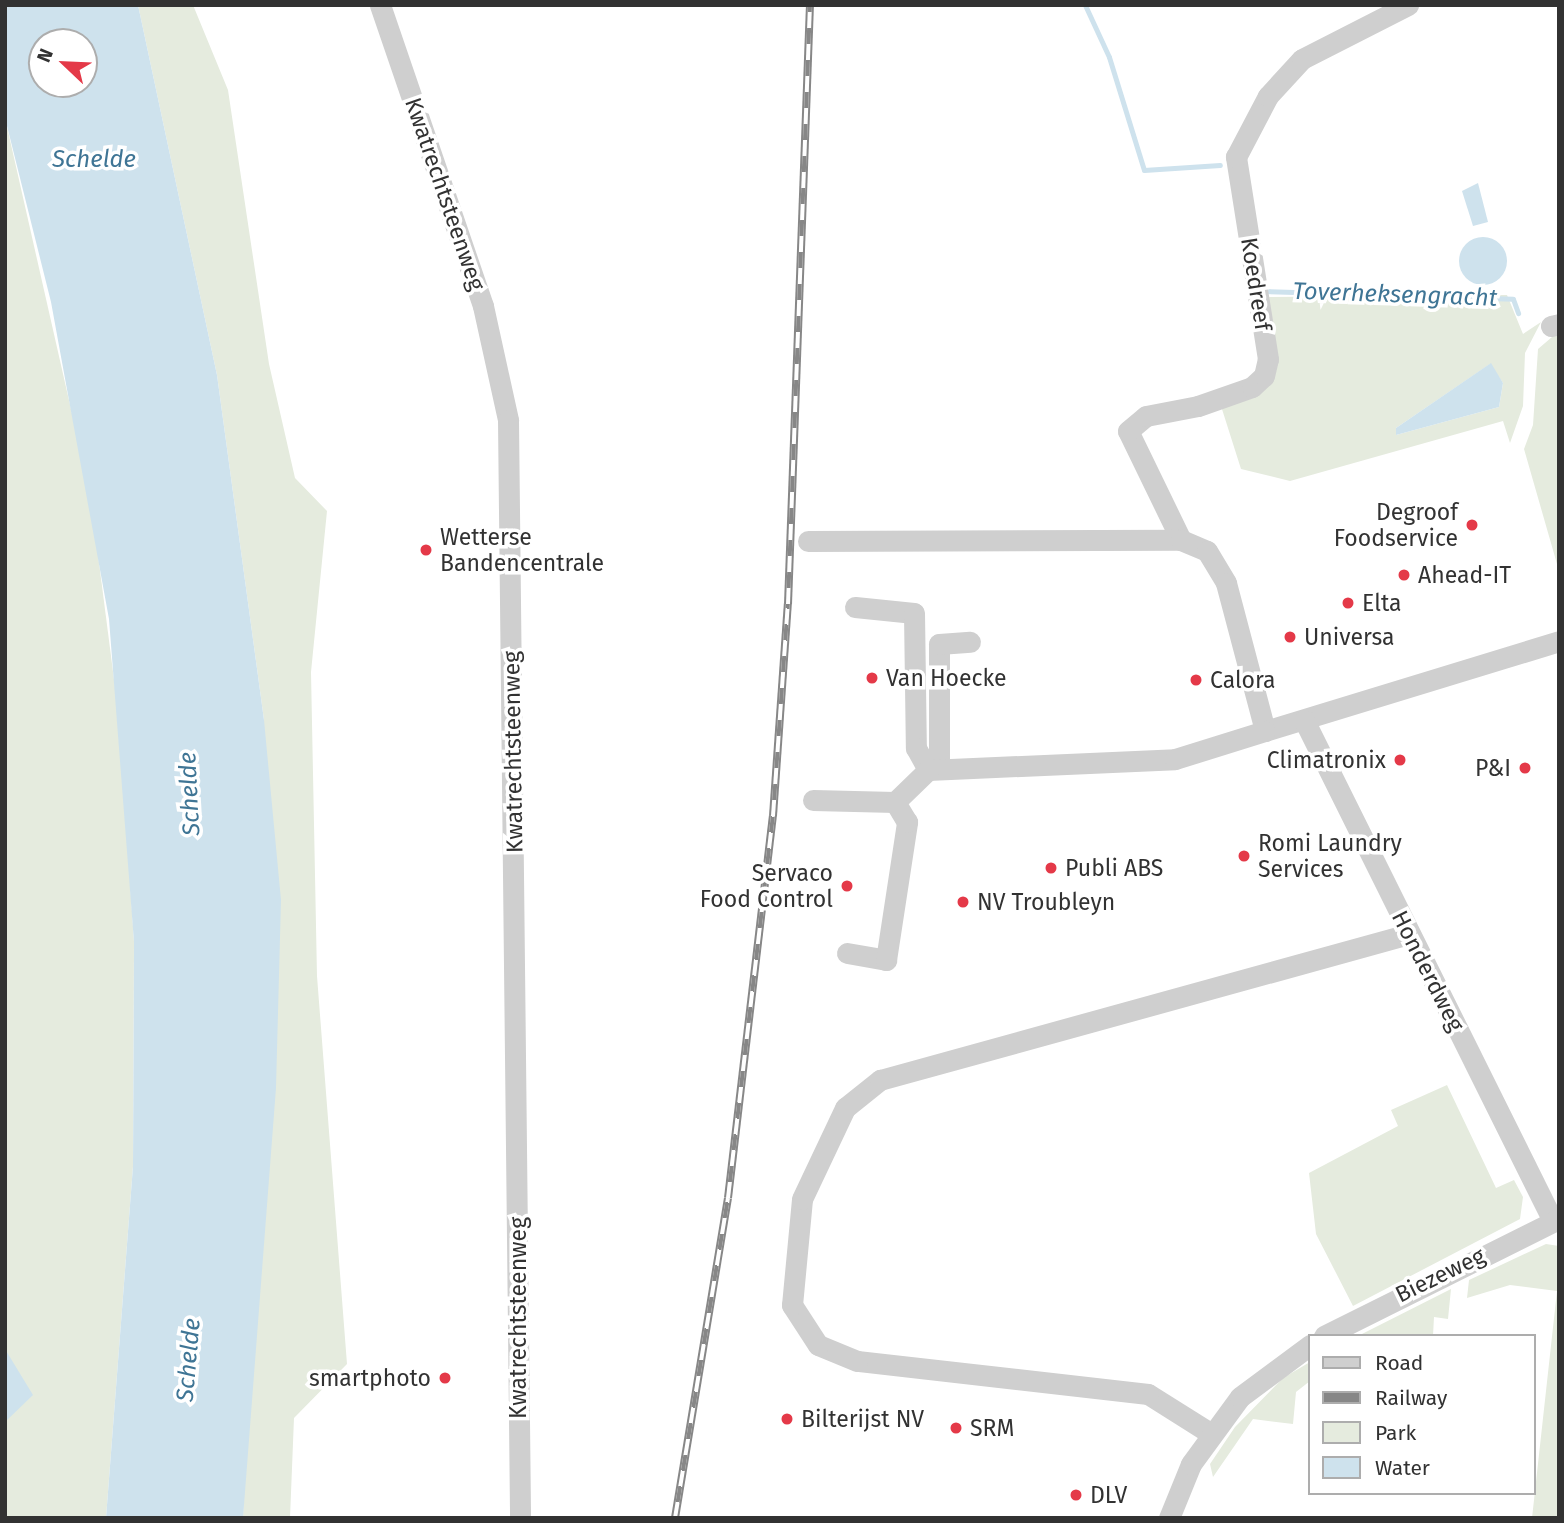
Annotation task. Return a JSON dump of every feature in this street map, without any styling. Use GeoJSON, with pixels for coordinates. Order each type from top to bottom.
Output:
{"type":"FeatureCollection","features":[{"type":"Feature","properties":{"kind":"street","name":"Kwatrechtsteenweg"},"geometry":{"type":"LineString","coordinates":[[380,5],[483,306],[508,420],[520,1518]]}},
{"type":"Feature","properties":{"kind":"street","name":"Koedreef"},"geometry":{"type":"LineString","coordinates":[[1172,539],[1128,431],[1146,416],[1209,402],[1252,387],[1264,376],[1268,359],[1236,157],[1268,96],[1302,59],[1408,5]]}},
{"type":"Feature","properties":{"kind":"street"},"geometry":{"type":"LineString","coordinates":[[808,541],[1172,539],[1207,551],[1226,583],[1265,731]]}},
{"type":"Feature","properties":{"kind":"street"},"geometry":{"type":"LineString","coordinates":[[855,607],[914,613],[916,748],[933,770]]}},
{"type":"Feature","properties":{"kind":"street"},"geometry":{"type":"LineString","coordinates":[[813,800],[895,802],[933,770],[1175,759],[1437,683],[1555,640]]}},
{"type":"Feature","properties":{"kind":"street"},"geometry":{"type":"LineString","coordinates":[[933,770],[939,644],[970,642]]}},
{"type":"Feature","properties":{"kind":"street","name":"Honderdweg"},"geometry":{"type":"LineString","coordinates":[[1304,720],[1409,934],[1556,1220]]}},
{"type":"Feature","properties":{"kind":"street"},"geometry":{"type":"LineString","coordinates":[[847,953],[887,960],[907,822],[895,802]]}},
{"type":"Feature","properties":{"kind":"street"},"geometry":{"type":"LineString","coordinates":[[1210,1433],[1148,1394],[857,1361],[818,1345],[792,1306],[802,1199],[845,1108],[860,1089],[880,1080],[1409,934]]}},
{"type":"Feature","properties":{"kind":"street","name":"Biezeweg"},"geometry":{"type":"LineString","coordinates":[[1328,1334],[1556,1220]]}},
{"type":"Feature","properties":{"kind":"street"},"geometry":{"type":"LineString","coordinates":[[1168,1518],[1210,1433],[1260,1378],[1308,1346]]}},
{"type":"Feature","properties":{"kind":"green space"},"geometry":{"type":"Polygon","coordinates":[[[138,5],[193,5],[228,90],[269,364],[295,478],[327,511],[311,672],[317,976],[347,1364],[294,1418],[290,1518],[243,1518],[264,720],[217,375],[138,5]]]}},
{"type":"Feature","properties":{"kind":"green space"},"geometry":{"type":"Polygon","coordinates":[[[5,118],[90,493],[119,718],[134,942],[133,1166],[106,1518],[5,1518],[5,118]]]}},
{"type":"Feature","properties":{"kind":"green space"},"geometry":{"type":"Polygon","coordinates":[[[1507,295],[1523,334],[1541,322],[1525,353],[1523,406],[1510,443],[1503,421],[1290,481],[1241,469],[1221,406],[1262,385],[1264,297],[1507,295]],[[1490,364],[1396,428],[1396,435],[1499,407],[1503,383],[1490,364]]]}},
{"type":"Feature","properties":{"kind":"green space"},"geometry":{"type":"Polygon","coordinates":[[[1559,331],[1559,571],[1524,449],[1533,425],[1538,349],[1559,331]]]}},
{"type":"Feature","properties":{"kind":"green space"},"geometry":{"type":"Polygon","coordinates":[[[1447,1085],[1496,1188],[1514,1180],[1523,1197],[1520,1219],[1353,1306],[1316,1234],[1309,1173],[1398,1126],[1391,1110],[1447,1085]]]}},
{"type":"Feature","properties":{"kind":"green space"},"geometry":{"type":"Polygon","coordinates":[[[1546,1244],[1559,1246],[1557,1518],[1532,1518],[1557,1291],[1510,1285],[1467,1298],[1469,1280],[1546,1244]]]}},
{"type":"Feature","properties":{"kind":"green space"},"geometry":{"type":"Polygon","coordinates":[[[1451,1289],[1448,1319],[1434,1317],[1433,1334],[1362,1334],[1451,1289]]]}},
{"type":"Feature","properties":{"kind":"green space"},"geometry":{"type":"Polygon","coordinates":[[[1308,1363],[1308,1383],[1296,1392],[1293,1424],[1253,1419],[1213,1477],[1210,1464],[1235,1427],[1283,1378],[1308,1363]]]}},
{"type":"Feature","properties":{"kind":"water","name":"Schelde"},"geometry":{"type":"Polygon","coordinates":[[[5,5],[138,5],[217,375],[264,720],[281,900],[276,1088],[243,1518],[106,1518],[133,1166],[134,942],[109,619],[51,302],[5,118],[5,5]]]}},
{"type":"Feature","properties":{"kind":"water"},"geometry":{"type":"Polygon","coordinates":[[[1478,183],[1488,222],[1473,226],[1462,191],[1478,183]]]}},
{"type":"Feature","properties":{"kind":"water"},"geometry":{"type":"Polygon","coordinates":[[[1483,237],[1500,244],[1507,261],[1500,278],[1483,285],[1466,278],[1459,261],[1466,244],[1483,237]]]}},
{"type":"Feature","properties":{"kind":"water"},"geometry":{"type":"Polygon","coordinates":[[[1491,363],[1503,383],[1499,407],[1396,435],[1396,428],[1491,363]]]}},
{"type":"Feature","properties":{"kind":"water"},"geometry":{"type":"Polygon","coordinates":[[[5,1349],[33,1395],[5,1422],[5,1349]]]}},
{"type":"Feature","properties":{"kind":"waterway","name":"Toverheksengracht"},"geometry":{"type":"LineString","coordinates":[[1085,5],[1109,57],[1144,170],[1220,165]]}},
{"type":"Feature","properties":{"kind":"waterway","name":"Toverheksengracht"},"geometry":{"type":"LineString","coordinates":[[1263,291],[1513,299],[1518,313]]}},
{"type":"Feature","properties":{"kind":"railway"},"geometry":{"type":"LineString","coordinates":[[675,1518],[728,1198],[773,816],[788,604],[810,5]]}},
{"type":"Feature","properties":{"kind":"place","name":"Degroof Foodservice"},"geometry":{"type":"Point","coordinates":[1472,525]}},
{"type":"Feature","properties":{"kind":"place","name":"Wetterse Bandencentrale"},"geometry":{"type":"Point","coordinates":[426,550]}},
{"type":"Feature","properties":{"kind":"place","name":"Ahead-IT"},"geometry":{"type":"Point","coordinates":[1404,575]}},
{"type":"Feature","properties":{"kind":"place","name":"Elta"},"geometry":{"type":"Point","coordinates":[1348,603]}},
{"type":"Feature","properties":{"kind":"place","name":"Universa"},"geometry":{"type":"Point","coordinates":[1290,637]}},
{"type":"Feature","properties":{"kind":"place","name":"Van Hoecke"},"geometry":{"type":"Point","coordinates":[872,678]}},
{"type":"Feature","properties":{"kind":"place","name":"Calora"},"geometry":{"type":"Point","coordinates":[1196,680]}},
{"type":"Feature","properties":{"kind":"place","name":"Climatronix"},"geometry":{"type":"Point","coordinates":[1400,760]}},
{"type":"Feature","properties":{"kind":"place","name":"P&I"},"geometry":{"type":"Point","coordinates":[1525,768]}},
{"type":"Feature","properties":{"kind":"place","name":"Romi Laundry Services"},"geometry":{"type":"Point","coordinates":[1244,856]}},
{"type":"Feature","properties":{"kind":"place","name":"Publi ABS"},"geometry":{"type":"Point","coordinates":[1051,868]}},
{"type":"Feature","properties":{"kind":"place","name":"Servaco Food Control"},"geometry":{"type":"Point","coordinates":[847,886]}},
{"type":"Feature","properties":{"kind":"place","name":"NV Troubleyn"},"geometry":{"type":"Point","coordinates":[963,902]}},
{"type":"Feature","properties":{"kind":"place","name":"smartphoto"},"geometry":{"type":"Point","coordinates":[445,1378]}},
{"type":"Feature","properties":{"kind":"place","name":"Bilterijst NV"},"geometry":{"type":"Point","coordinates":[787,1419]}},
{"type":"Feature","properties":{"kind":"place","name":"SRM"},"geometry":{"type":"Point","coordinates":[956,1428]}},
{"type":"Feature","properties":{"kind":"place","name":"DLV"},"geometry":{"type":"Point","coordinates":[1076,1495]}}]}
